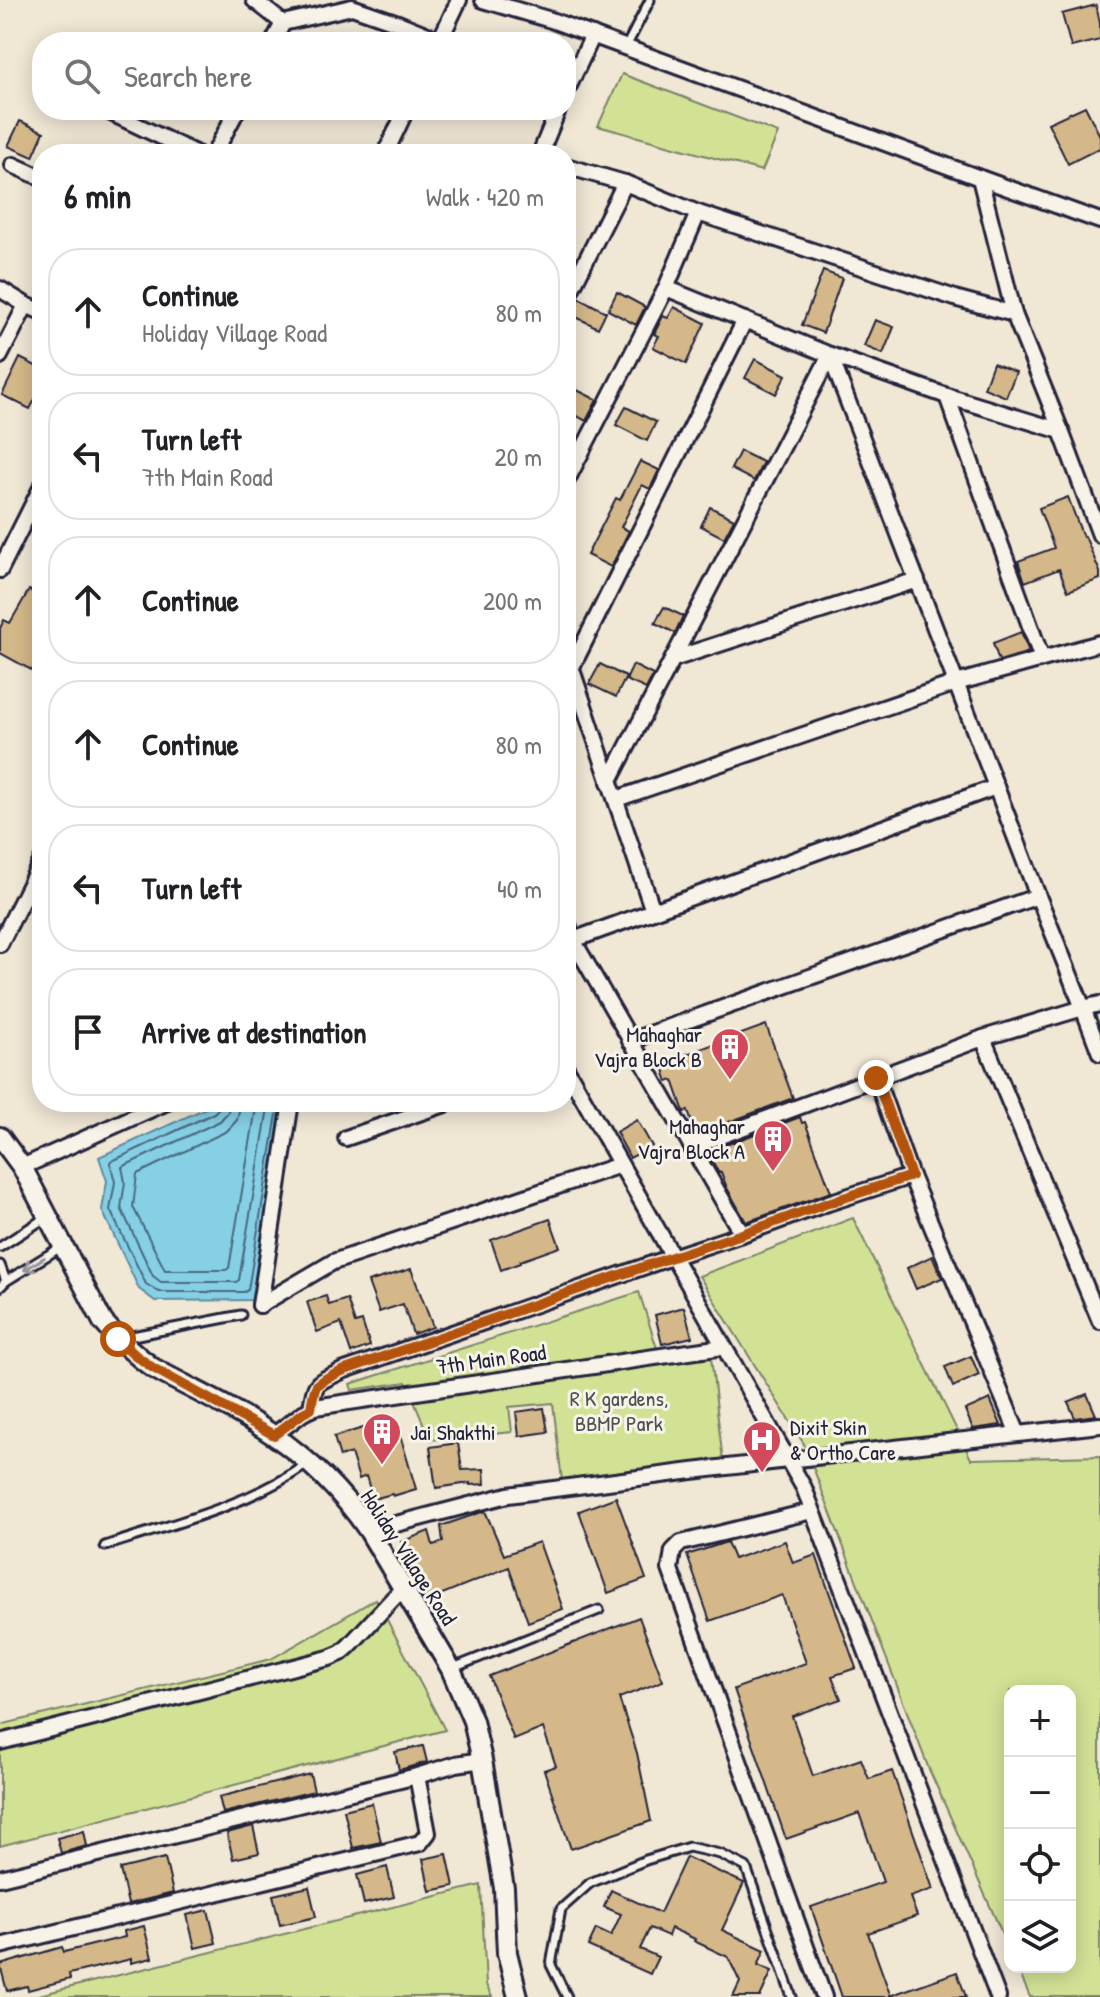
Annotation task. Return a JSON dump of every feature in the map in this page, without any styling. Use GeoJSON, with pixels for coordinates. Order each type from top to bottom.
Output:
{"type":"FeatureCollection","features":[{"type":"Feature","properties":{"kind":"street"},"geometry":{"type":"LineString","coordinates":[[254,0],[283,23]]}},
{"type":"Feature","properties":{"kind":"street"},"geometry":{"type":"LineString","coordinates":[[443,32],[459,0]]}},
{"type":"Feature","properties":{"kind":"street"},"geometry":{"type":"LineString","coordinates":[[483,0],[593,35],[1100,221]]}},
{"type":"Feature","properties":{"kind":"street"},"geometry":{"type":"LineString","coordinates":[[278,32],[283,23],[352,7],[418,32]]}},
{"type":"Feature","properties":{"kind":"street"},"geometry":{"type":"LineString","coordinates":[[576,71],[593,35]]}},
{"type":"Feature","properties":{"kind":"street"},"geometry":{"type":"LineString","coordinates":[[126,120],[176,144]]}},
{"type":"Feature","properties":{"kind":"street"},"geometry":{"type":"LineString","coordinates":[[219,144],[232,120]]}},
{"type":"Feature","properties":{"kind":"street"},"geometry":{"type":"LineString","coordinates":[[390,144],[401,120]]}},
{"type":"Feature","properties":{"kind":"street"},"geometry":{"type":"LineString","coordinates":[[544,144],[554,120]]}},
{"type":"Feature","properties":{"kind":"street"},"geometry":{"type":"LineString","coordinates":[[13,165],[32,174]]}},
{"type":"Feature","properties":{"kind":"street"},"geometry":{"type":"LineString","coordinates":[[576,169],[625,183],[698,213],[958,299],[1014,314]]}},
{"type":"Feature","properties":{"kind":"street"},"geometry":{"type":"LineString","coordinates":[[980,178],[1014,314],[1100,535]]}},
{"type":"Feature","properties":{"kind":"street"},"geometry":{"type":"LineString","coordinates":[[576,280],[625,183]]}},
{"type":"Feature","properties":{"kind":"street"},"geometry":{"type":"LineString","coordinates":[[576,463],[666,288],[698,213]]}},
{"type":"Feature","properties":{"kind":"street"},"geometry":{"type":"LineString","coordinates":[[666,288],[830,355],[1061,431]]}},
{"type":"Feature","properties":{"kind":"street"},"geometry":{"type":"LineString","coordinates":[[0,289],[32,308]]}},
{"type":"Feature","properties":{"kind":"street"},"geometry":{"type":"LineString","coordinates":[[0,356],[26,305]]}},
{"type":"Feature","properties":{"kind":"street"},"geometry":{"type":"LineString","coordinates":[[576,659],[745,320]]}},
{"type":"Feature","properties":{"kind":"street"},"geometry":{"type":"LineString","coordinates":[[830,355],[1100,1053]]}},
{"type":"Feature","properties":{"kind":"street"},"geometry":{"type":"LineString","coordinates":[[609,782],[830,355]]}},
{"type":"Feature","properties":{"kind":"street"},"geometry":{"type":"LineString","coordinates":[[947,396],[1042,659]]}},
{"type":"Feature","properties":{"kind":"street"},"geometry":{"type":"LineString","coordinates":[[0,570],[32,506]]}},
{"type":"Feature","properties":{"kind":"street"},"geometry":{"type":"LineString","coordinates":[[673,659],[917,580]]}},
{"type":"Feature","properties":{"kind":"street"},"geometry":{"type":"LineString","coordinates":[[616,799],[956,683],[1100,643]]}},
{"type":"Feature","properties":{"kind":"street"},"geometry":{"type":"LineString","coordinates":[[576,684],[653,911]]}},
{"type":"Feature","properties":{"kind":"street"},"geometry":{"type":"LineString","coordinates":[[576,940],[996,787]]}},
{"type":"Feature","properties":{"kind":"street"},"geometry":{"type":"LineString","coordinates":[[0,943],[32,880]]}},
{"type":"Feature","properties":{"kind":"street"},"geometry":{"type":"LineString","coordinates":[[630,1041],[1038,896]]}},
{"type":"Feature","properties":{"kind":"street"},"geometry":{"type":"LineString","coordinates":[[576,952],[742,1234]]}},
{"type":"Feature","properties":{"kind":"street"},"geometry":{"type":"LineString","coordinates":[[691,1147],[983,1038],[1100,1004]]}},
{"type":"Feature","properties":{"kind":"street"},"geometry":{"type":"LineString","coordinates":[[983,1038],[1100,1321]]}},
{"type":"Feature","properties":{"kind":"street"},"geometry":{"type":"LineString","coordinates":[[876,1078],[911,1176],[1018,1434]]}},
{"type":"Feature","properties":{"kind":"street"},"geometry":{"type":"LineString","coordinates":[[576,1086],[804,1488],[998,1997]]}},
{"type":"Feature","properties":{"kind":"street"},"geometry":{"type":"LineString","coordinates":[[22,1167],[145,1112]]}},
{"type":"Feature","properties":{"kind":"street"},"geometry":{"type":"LineString","coordinates":[[289,1112],[260,1305],[333,1262],[620,1165]]}},
{"type":"Feature","properties":{"kind":"street"},"geometry":{"type":"LineString","coordinates":[[346,1138],[422,1112]]}},
{"type":"Feature","properties":{"kind":"street","name":"Holiday Village Road"},"geometry":{"type":"LineString","coordinates":[[0,1137],[22,1167],[103,1322],[118,1339],[153,1368],[274,1435],[355,1510],[369,1531],[451,1669],[473,1721],[504,1888],[507,1953],[518,1997]]}},
{"type":"Feature","properties":{"kind":"street"},"geometry":{"type":"LineString","coordinates":[[311,1409],[313,1388],[342,1371],[911,1176]]}},
{"type":"Feature","properties":{"kind":"street","name":"7th Main Road"},"geometry":{"type":"LineString","coordinates":[[274,1435],[315,1407],[723,1347]]}},
{"type":"Feature","properties":{"kind":"street"},"geometry":{"type":"LineString","coordinates":[[369,1531],[508,1495],[1100,1425]]}},
{"type":"Feature","properties":{"kind":"street"},"geometry":{"type":"LineString","coordinates":[[812,1511],[681,1543],[673,1551],[670,1569],[824,1997]]}},
{"type":"Feature","properties":{"kind":"street"},"geometry":{"type":"LineString","coordinates":[[0,1742],[329,1658],[349,1646],[402,1589]]}},
{"type":"Feature","properties":{"kind":"street"},"geometry":{"type":"LineString","coordinates":[[0,1878],[482,1760]]}},
{"type":"Feature","properties":{"kind":"street"},"geometry":{"type":"LineString","coordinates":[[0,1946],[420,1843],[428,1833],[417,1776]]}},
{"type":"Feature","properties":{"kind":"lane"},"geometry":{"type":"LineString","coordinates":[[626,47],[650,0]]}},
{"type":"Feature","properties":{"kind":"lane"},"geometry":{"type":"LineString","coordinates":[[0,1247],[48,1217]]}},
{"type":"Feature","properties":{"kind":"lane"},"geometry":{"type":"LineString","coordinates":[[0,1265],[3,1284],[63,1246]]}},
{"type":"Feature","properties":{"kind":"lane"},"geometry":{"type":"LineString","coordinates":[[118,1339],[241,1315]]}},
{"type":"Feature","properties":{"kind":"lane"},"geometry":{"type":"LineString","coordinates":[[105,1546],[223,1507],[289,1477],[308,1464]]}},
{"type":"Feature","properties":{"kind":"lane"},"geometry":{"type":"LineString","coordinates":[[451,1669],[599,1610]]}},
{"type":"Feature","properties":{"kind":"lane"},"geometry":{"type":"LineString","coordinates":[[565,1997],[551,1965],[561,1909],[590,1883],[646,1860],[689,1847],[720,1854],[746,1867],[792,1997]]}},
{"type":"Feature","properties":{"kind":"green space"},"geometry":{"type":"Polygon","coordinates":[[[622,74],[778,133],[762,171],[598,126],[622,74]]]}},
{"type":"Feature","properties":{"kind":"green space"},"geometry":{"type":"Polygon","coordinates":[[[853,1218],[971,1459],[1100,1456],[1100,1997],[1030,1997],[1020,1973],[1076,1973],[1076,1685],[1004,1685],[1004,1938],[929,1769],[804,1444],[699,1276],[853,1218]]]}},
{"type":"Feature","properties":{"kind":"green space","name":"R K gardens, BBMP Park"},"geometry":{"type":"Polygon","coordinates":[[[639,1292],[662,1364],[711,1357],[723,1462],[562,1481],[553,1403],[509,1407],[512,1432],[430,1440],[406,1382],[352,1390],[350,1384],[639,1292]]]}},
{"type":"Feature","properties":{"kind":"green space"},"geometry":{"type":"Polygon","coordinates":[[[376,1599],[445,1730],[0,1846],[0,1725],[271,1659],[376,1599]]]}},
{"type":"Feature","properties":{"kind":"green space"},"geometry":{"type":"Polygon","coordinates":[[[481,1885],[486,1985],[492,1997],[31,1997],[481,1885]]]}},
{"type":"Feature","properties":{"kind":"water"},"geometry":{"type":"Polygon","coordinates":[[[197,1112],[285,1112],[255,1300],[155,1301],[139,1289],[102,1210],[107,1181],[99,1157],[197,1112]]]}},
{"type":"Feature","properties":{"kind":"building"},"geometry":{"type":"Polygon","coordinates":[[[1096,5],[1100,40],[1071,47],[1062,14],[1096,5]]]}},
{"type":"Feature","properties":{"kind":"building"},"geometry":{"type":"Polygon","coordinates":[[[1085,106],[1100,136],[1100,148],[1068,164],[1048,123],[1085,106]]]}},
{"type":"Feature","properties":{"kind":"building"},"geometry":{"type":"Polygon","coordinates":[[[20,121],[44,132],[39,144],[32,144],[32,157],[8,146],[20,121]]]}},
{"type":"Feature","properties":{"kind":"building"},"geometry":{"type":"Polygon","coordinates":[[[823,271],[842,278],[823,333],[802,325],[823,271]]]}},
{"type":"Feature","properties":{"kind":"building"},"geometry":{"type":"Polygon","coordinates":[[[617,292],[645,307],[636,325],[608,310],[617,292]]]}},
{"type":"Feature","properties":{"kind":"building"},"geometry":{"type":"Polygon","coordinates":[[[579,298],[606,312],[598,328],[576,317],[579,298]]]}},
{"type":"Feature","properties":{"kind":"building"},"geometry":{"type":"Polygon","coordinates":[[[674,307],[705,323],[686,364],[653,347],[659,336],[654,334],[663,316],[668,318],[674,307]]]}},
{"type":"Feature","properties":{"kind":"building"},"geometry":{"type":"Polygon","coordinates":[[[875,320],[894,327],[883,354],[864,346],[875,320]]]}},
{"type":"Feature","properties":{"kind":"building"},"geometry":{"type":"Polygon","coordinates":[[[20,358],[32,364],[30,409],[2,395],[20,358]]]}},
{"type":"Feature","properties":{"kind":"building"},"geometry":{"type":"Polygon","coordinates":[[[755,359],[786,375],[776,394],[745,378],[755,359]]]}},
{"type":"Feature","properties":{"kind":"building"},"geometry":{"type":"Polygon","coordinates":[[[993,363],[1016,372],[1006,397],[984,388],[993,363]]]}},
{"type":"Feature","properties":{"kind":"building"},"geometry":{"type":"Polygon","coordinates":[[[576,390],[597,400],[586,421],[576,416],[576,390]]]}},
{"type":"Feature","properties":{"kind":"building"},"geometry":{"type":"Polygon","coordinates":[[[626,407],[656,422],[647,441],[616,425],[626,407]]]}},
{"type":"Feature","properties":{"kind":"building"},"geometry":{"type":"Polygon","coordinates":[[[740,451],[763,462],[754,481],[731,469],[740,451]]]}},
{"type":"Feature","properties":{"kind":"building"},"geometry":{"type":"Polygon","coordinates":[[[640,461],[659,470],[650,489],[642,485],[621,527],[629,531],[611,567],[587,555],[616,498],[620,500],[640,461]]]}},
{"type":"Feature","properties":{"kind":"building"},"geometry":{"type":"Polygon","coordinates":[[[1068,497],[1100,572],[1100,579],[1068,591],[1059,569],[1025,582],[1018,561],[1054,548],[1039,508],[1068,497]]]}},
{"type":"Feature","properties":{"kind":"building"},"geometry":{"type":"Polygon","coordinates":[[[710,507],[734,519],[724,538],[701,526],[710,507]]]}},
{"type":"Feature","properties":{"kind":"building"},"geometry":{"type":"Polygon","coordinates":[[[29,590],[32,592],[32,670],[0,653],[0,628],[4,620],[10,623],[29,590]]]}},
{"type":"Feature","properties":{"kind":"building"},"geometry":{"type":"Polygon","coordinates":[[[664,607],[683,616],[675,633],[655,623],[664,607]]]}},
{"type":"Feature","properties":{"kind":"building"},"geometry":{"type":"Polygon","coordinates":[[[1021,632],[1029,652],[999,661],[993,643],[1021,632]]]}},
{"type":"Feature","properties":{"kind":"building"},"geometry":{"type":"Polygon","coordinates":[[[600,664],[626,677],[616,697],[589,684],[600,664]]]}},
{"type":"Feature","properties":{"kind":"building"},"geometry":{"type":"Polygon","coordinates":[[[633,665],[653,675],[646,689],[626,680],[633,665]]]}},
{"type":"Feature","properties":{"kind":"building","name":"Mahaghar Vajra Block B"},"geometry":{"type":"Polygon","coordinates":[[[766,1025],[793,1098],[699,1133],[688,1111],[684,1112],[673,1080],[668,1082],[662,1063],[766,1025]]]}},
{"type":"Feature","properties":{"kind":"building","name":"Mahaghar Vajra Block A"},"geometry":{"type":"Polygon","coordinates":[[[800,1117],[802,1123],[805,1122],[831,1192],[746,1222],[721,1172],[707,1152],[800,1117]]]}},
{"type":"Feature","properties":{"kind":"building"},"geometry":{"type":"Polygon","coordinates":[[[637,1120],[652,1146],[630,1158],[616,1132],[637,1120]]]}},
{"type":"Feature","properties":{"kind":"building"},"geometry":{"type":"Polygon","coordinates":[[[550,1219],[560,1247],[501,1270],[491,1240],[550,1219]]]}},
{"type":"Feature","properties":{"kind":"building"},"geometry":{"type":"Polygon","coordinates":[[[932,1256],[942,1278],[916,1289],[907,1268],[932,1256]]]}},
{"type":"Feature","properties":{"kind":"building"},"geometry":{"type":"Polygon","coordinates":[[[411,1269],[433,1327],[413,1334],[403,1304],[379,1312],[368,1282],[411,1269]]]}},
{"type":"Feature","properties":{"kind":"building"},"geometry":{"type":"Polygon","coordinates":[[[326,1296],[329,1305],[347,1299],[355,1323],[362,1321],[370,1346],[351,1353],[341,1323],[317,1332],[307,1302],[326,1296]]]}},
{"type":"Feature","properties":{"kind":"building"},"geometry":{"type":"Polygon","coordinates":[[[684,1307],[692,1337],[662,1344],[655,1315],[684,1307]]]}},
{"type":"Feature","properties":{"kind":"building"},"geometry":{"type":"Polygon","coordinates":[[[971,1356],[979,1375],[953,1387],[945,1367],[971,1356]]]}},
{"type":"Feature","properties":{"kind":"building"},"geometry":{"type":"Polygon","coordinates":[[[1087,1394],[1096,1415],[1075,1418],[1068,1402],[1087,1394]]]}},
{"type":"Feature","properties":{"kind":"building"},"geometry":{"type":"Polygon","coordinates":[[[990,1399],[1001,1425],[973,1429],[965,1410],[990,1399]]]}},
{"type":"Feature","properties":{"kind":"building"},"geometry":{"type":"Polygon","coordinates":[[[544,1408],[548,1432],[519,1436],[516,1412],[544,1408]]]}},
{"type":"Feature","properties":{"kind":"building","name":"Jai Shakthi"},"geometry":{"type":"Polygon","coordinates":[[[395,1418],[416,1489],[373,1499],[366,1476],[359,1479],[351,1453],[340,1457],[334,1437],[395,1418]]]}},
{"type":"Feature","properties":{"kind":"building"},"geometry":{"type":"Polygon","coordinates":[[[458,1443],[462,1470],[484,1469],[485,1484],[436,1488],[430,1447],[458,1443]]]}},
{"type":"Feature","properties":{"kind":"building"},"geometry":{"type":"Polygon","coordinates":[[[616,1497],[646,1579],[608,1593],[579,1511],[616,1497]]]}},
{"type":"Feature","properties":{"kind":"building"},"geometry":{"type":"Polygon","coordinates":[[[485,1511],[504,1555],[539,1542],[563,1609],[528,1622],[509,1567],[425,1601],[401,1542],[429,1531],[433,1545],[443,1542],[441,1526],[485,1511]]]}},
{"type":"Feature","properties":{"kind":"building"},"geometry":{"type":"Polygon","coordinates":[[[785,1541],[793,1563],[816,1555],[856,1668],[832,1676],[841,1699],[792,1716],[813,1776],[861,1759],[869,1779],[892,1771],[933,1889],[910,1897],[917,1916],[868,1933],[891,1997],[842,1997],[811,1907],[883,1882],[859,1813],[786,1839],[734,1689],[806,1663],[782,1595],[710,1621],[687,1555],[727,1542],[734,1559],[785,1541]]]}},
{"type":"Feature","properties":{"kind":"building"},"geometry":{"type":"Polygon","coordinates":[[[639,1617],[663,1681],[619,1698],[637,1753],[651,1821],[571,1849],[544,1770],[556,1766],[543,1728],[514,1740],[489,1676],[639,1617]]]}},
{"type":"Feature","properties":{"kind":"building"},"geometry":{"type":"Polygon","coordinates":[[[423,1746],[427,1762],[399,1770],[395,1752],[423,1746]]]}},
{"type":"Feature","properties":{"kind":"building"},"geometry":{"type":"Polygon","coordinates":[[[310,1774],[314,1791],[223,1813],[219,1797],[310,1774]]]}},
{"type":"Feature","properties":{"kind":"building"},"geometry":{"type":"Polygon","coordinates":[[[372,1803],[381,1842],[353,1848],[344,1810],[372,1803]]]}},
{"type":"Feature","properties":{"kind":"building"},"geometry":{"type":"Polygon","coordinates":[[[253,1826],[259,1853],[233,1859],[227,1833],[253,1826]]]}},
{"type":"Feature","properties":{"kind":"building"},"geometry":{"type":"Polygon","coordinates":[[[84,1831],[87,1846],[61,1853],[57,1838],[84,1831]]]}},
{"type":"Feature","properties":{"kind":"building"},"geometry":{"type":"Polygon","coordinates":[[[447,1854],[454,1886],[430,1891],[423,1859],[447,1854]]]}},
{"type":"Feature","properties":{"kind":"building"},"geometry":{"type":"Polygon","coordinates":[[[686,1857],[744,1883],[722,1930],[765,1950],[758,1965],[772,1971],[760,1997],[733,1997],[740,1982],[728,1957],[671,1928],[668,1936],[650,1928],[640,1949],[658,1957],[650,1974],[588,1946],[596,1929],[611,1936],[621,1914],[604,1907],[611,1890],[660,1913],[686,1857]]]}},
{"type":"Feature","properties":{"kind":"building"},"geometry":{"type":"Polygon","coordinates":[[[165,1858],[173,1893],[128,1904],[120,1869],[165,1858]]]}},
{"type":"Feature","properties":{"kind":"building"},"geometry":{"type":"Polygon","coordinates":[[[387,1867],[394,1897],[364,1904],[357,1875],[387,1867]]]}},
{"type":"Feature","properties":{"kind":"building"},"geometry":{"type":"Polygon","coordinates":[[[309,1887],[316,1917],[280,1925],[273,1895],[309,1887]]]}},
{"type":"Feature","properties":{"kind":"building"},"geometry":{"type":"Polygon","coordinates":[[[208,1910],[216,1943],[195,1948],[187,1915],[208,1910]]]}},
{"type":"Feature","properties":{"kind":"building"},"geometry":{"type":"Polygon","coordinates":[[[144,1926],[152,1958],[131,1963],[131,1959],[69,1974],[70,1979],[28,1990],[27,1986],[7,1991],[0,1965],[62,1947],[64,1952],[125,1937],[124,1931],[144,1926]]]}},
{"type":"Feature","properties":{"kind":"building"},"geometry":{"type":"Polygon","coordinates":[[[957,1972],[966,1997],[892,1997],[892,1995],[957,1972]]]}},
{"type":"Feature","properties":{"kind":"place","name":"Mahaghar Vajra Block B"},"geometry":{"type":"Point","coordinates":[730,1081]}},
{"type":"Feature","properties":{"kind":"place","name":"Mahaghar Vajra Block A"},"geometry":{"type":"Point","coordinates":[773,1173]}},
{"type":"Feature","properties":{"kind":"place","name":"Jai Shakthi"},"geometry":{"type":"Point","coordinates":[382,1466]}},
{"type":"Feature","properties":{"kind":"place","name":"Dixit Skin & Ortho Care"},"geometry":{"type":"Point","coordinates":[762,1474]}},
{"type":"Feature","properties":{"kind":"route"},"geometry":{"type":"LineString","coordinates":[[118,1339],[153,1368],[274,1435],[311,1409],[313,1388],[318,1383],[342,1371],[911,1176],[876,1078]]}}]}
